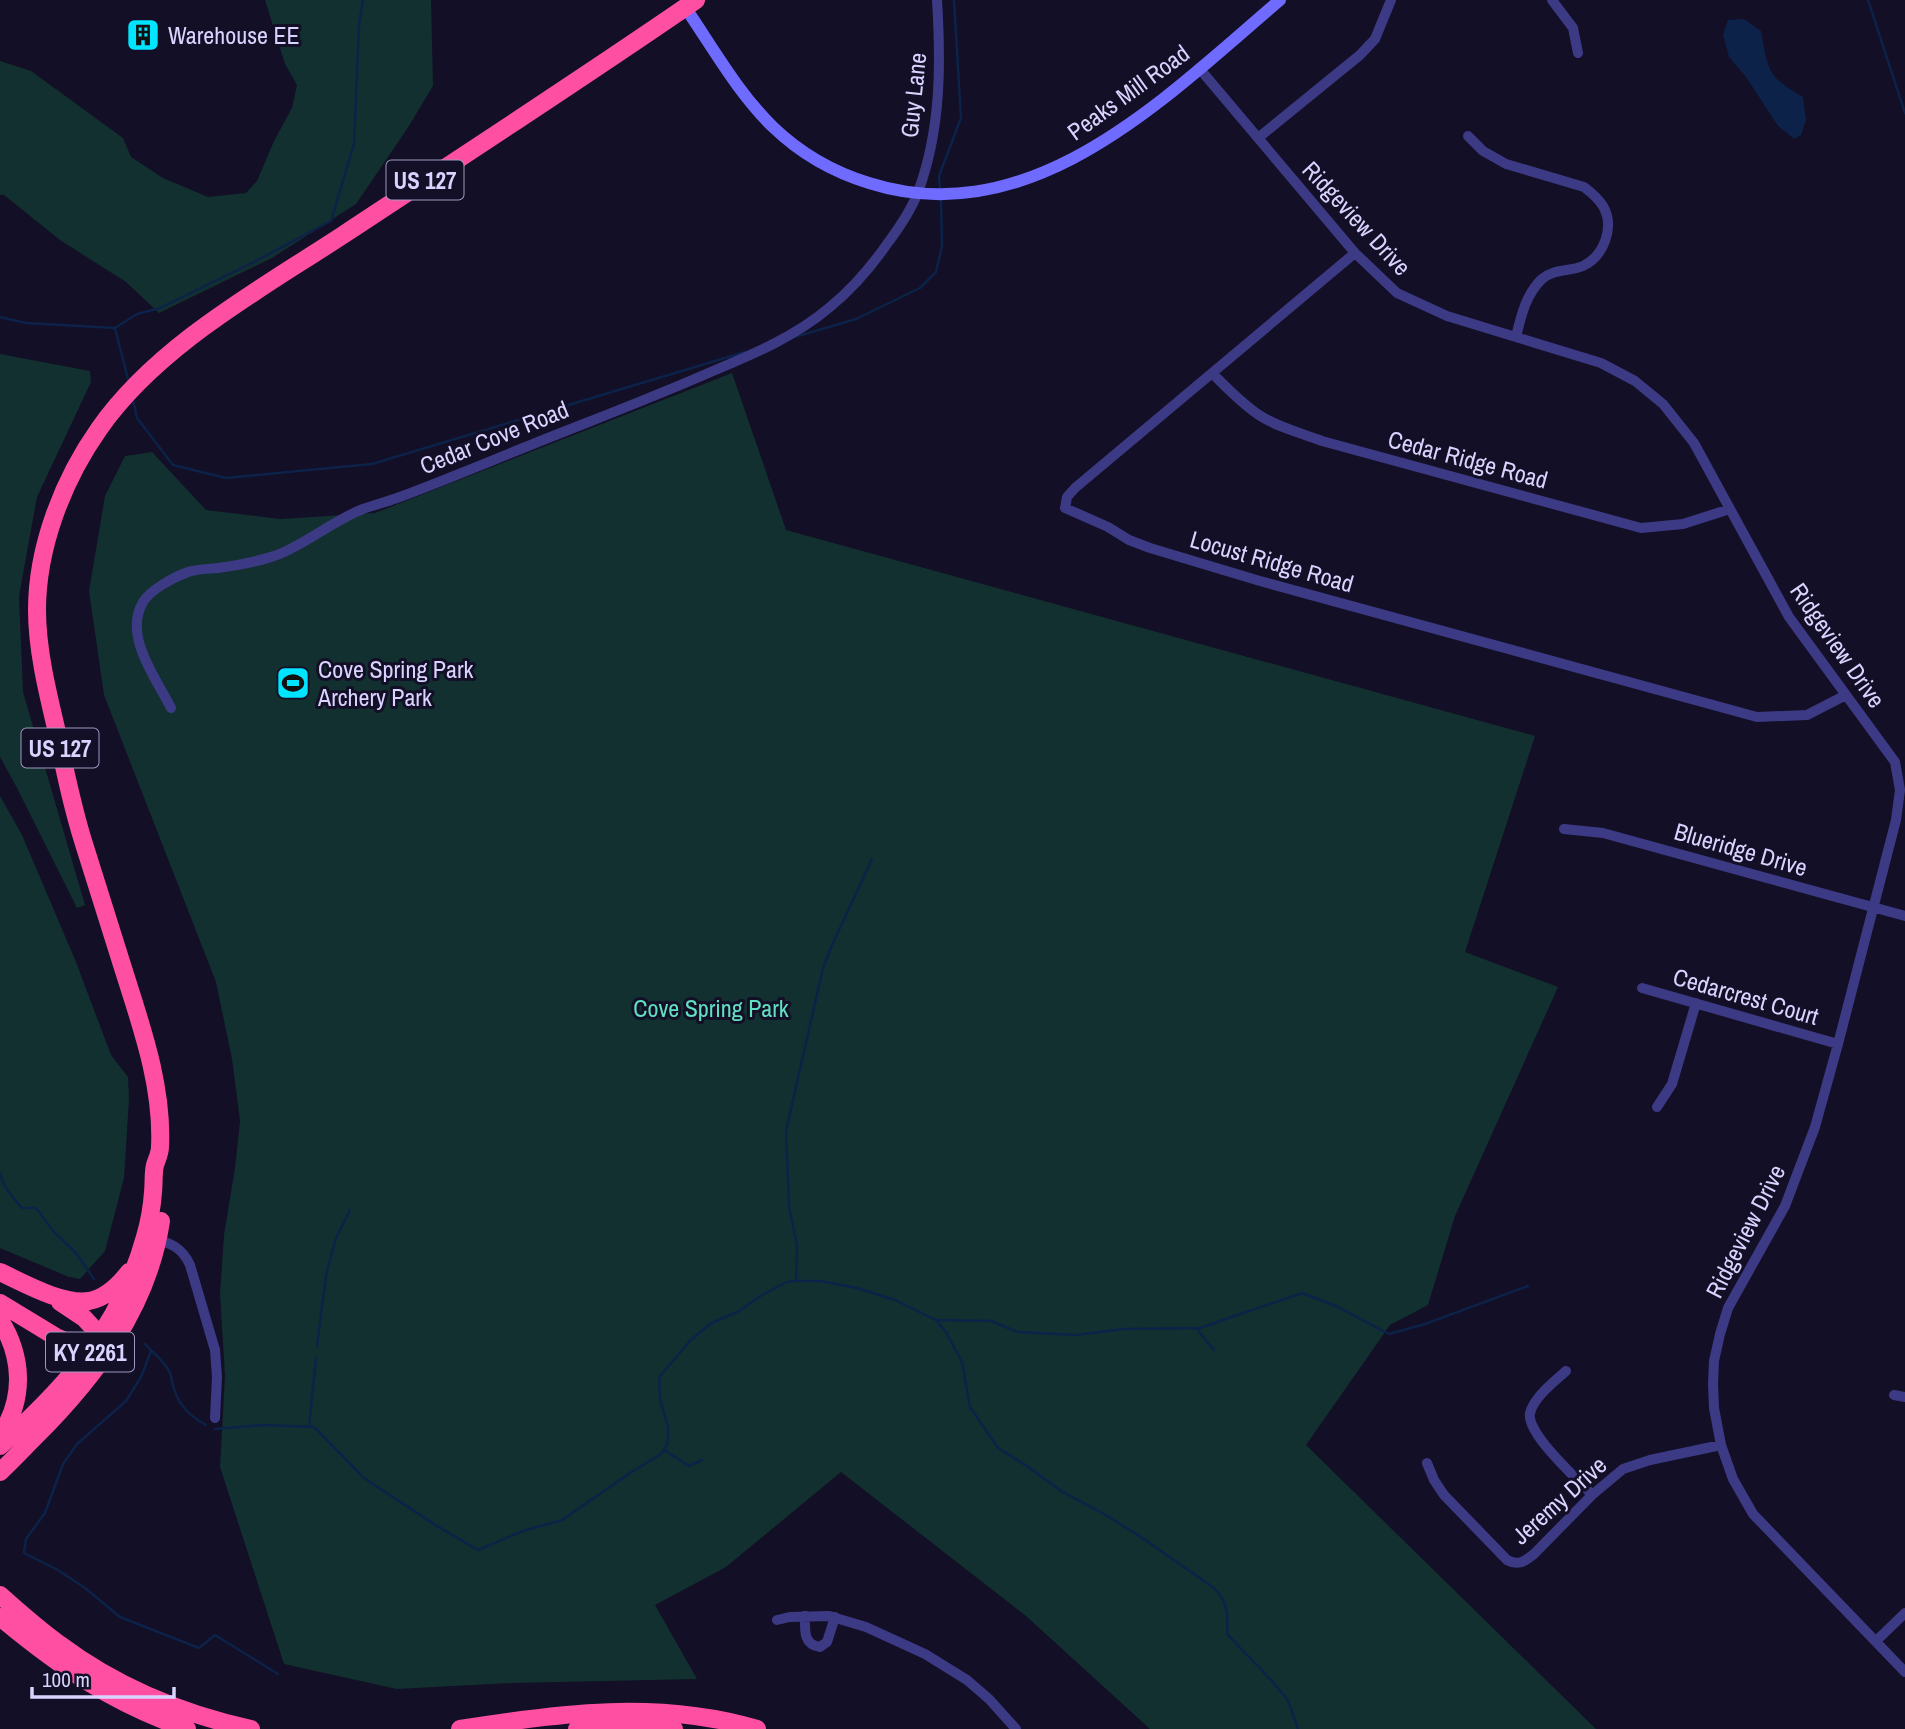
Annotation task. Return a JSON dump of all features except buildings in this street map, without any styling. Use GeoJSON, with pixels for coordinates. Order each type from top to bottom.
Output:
{"type":"FeatureCollection","features":[{"type":"Feature","properties":{"kind":"highway","name":"US 127"},"geometry":{"type":"LineString","coordinates":[[0,1272],[44,1292],[70,1300],[92,1301],[116,1286],[137,1261],[151,1238],[163,1209],[165,1161],[160,1155],[158,1111],[147,1049],[83,841],[54,722],[40,638],[37,610],[44,554],[71,477],[94,436],[118,404],[183,343],[691,4]]}},
{"type":"Feature","properties":{"kind":"highway","name":"US 127"},"geometry":{"type":"LineString","coordinates":[[0,1472],[69,1403],[142,1288],[151,1238]]}},
{"type":"Feature","properties":{"kind":"highway","name":"KY 2261"},"geometry":{"type":"LineString","coordinates":[[0,1446],[102,1348],[137,1261]]}},
{"type":"Feature","properties":{"kind":"highway"},"geometry":{"type":"LineString","coordinates":[[44,1292],[75,1311],[102,1348]]}},
{"type":"Feature","properties":{"kind":"highway"},"geometry":{"type":"LineString","coordinates":[[0,1303],[56,1337],[102,1348]]}},
{"type":"Feature","properties":{"kind":"highway"},"geometry":{"type":"LineString","coordinates":[[0,1320],[13,1343],[19,1371],[16,1399],[0,1436]]}},
{"type":"Feature","properties":{"kind":"highway"},"geometry":{"type":"LineString","coordinates":[[0,1595],[61,1645],[114,1679],[201,1716],[251,1729]]}},
{"type":"Feature","properties":{"kind":"highway"},"geometry":{"type":"LineString","coordinates":[[0,1617],[86,1682],[141,1711],[187,1729]]}},
{"type":"Feature","properties":{"kind":"highway"},"geometry":{"type":"LineString","coordinates":[[460,1729],[563,1714],[627,1711],[690,1715],[757,1729]]}},
{"type":"Feature","properties":{"kind":"highway"},"geometry":{"type":"LineString","coordinates":[[577,1729],[674,1729]]}},
{"type":"Feature","properties":{"kind":"street","name":"Guy Lane"},"geometry":{"type":"LineString","coordinates":[[918,193],[935,124],[940,88],[937,0]]}},
{"type":"Feature","properties":{"kind":"street","name":"Peaks Mill Road"},"geometry":{"type":"LineString","coordinates":[[691,4],[746,96],[774,128],[792,143],[822,163],[881,187],[918,193],[950,194],[1004,186],[1052,169],[1098,144],[1199,68],[1280,0]]}},
{"type":"Feature","properties":{"kind":"street"},"geometry":{"type":"LineString","coordinates":[[1258,138],[1368,47],[1375,39],[1391,0]]}},
{"type":"Feature","properties":{"kind":"street"},"geometry":{"type":"LineString","coordinates":[[1552,0],[1573,28],[1578,53]]}},
{"type":"Feature","properties":{"kind":"street","name":"Ridgeview Drive"},"geometry":{"type":"LineString","coordinates":[[1199,68],[1355,253],[1397,293],[1447,316],[1601,363],[1635,382],[1663,404],[1694,443],[1789,617],[1895,762],[1900,790],[1896,820],[1815,1127],[1785,1206],[1728,1308],[1714,1362],[1713,1384],[1714,1408],[1721,1445],[1733,1479],[1753,1514],[1905,1672]]}},
{"type":"Feature","properties":{"kind":"street"},"geometry":{"type":"LineString","coordinates":[[1468,136],[1483,151],[1506,164],[1584,187],[1602,204],[1608,222],[1603,247],[1597,256],[1580,267],[1552,272],[1542,280],[1524,306],[1516,337]]}},
{"type":"Feature","properties":{"kind":"street","name":"Cedar Cove Road"},"geometry":{"type":"LineString","coordinates":[[171,708],[142,653],[136,629],[138,612],[145,598],[155,589],[188,572],[259,560],[297,547],[362,509],[460,474],[654,396],[778,341],[818,317],[855,284],[891,239],[918,193]]}},
{"type":"Feature","properties":{"kind":"street","name":"Locust Ridge Road"},"geometry":{"type":"LineString","coordinates":[[1355,253],[1074,488],[1067,497],[1065,508],[1150,548],[1260,581],[1757,718],[1807,715],[1846,695]]}},
{"type":"Feature","properties":{"kind":"street","name":"Cedar Ridge Road"},"geometry":{"type":"LineString","coordinates":[[1212,373],[1259,416],[1284,428],[1641,528],[1683,524],[1730,509]]}},
{"type":"Feature","properties":{"kind":"street","name":"Blueridge Drive"},"geometry":{"type":"LineString","coordinates":[[1563,829],[1603,832],[1905,916]]}},
{"type":"Feature","properties":{"kind":"street","name":"Cedarcrest Court"},"geometry":{"type":"LineString","coordinates":[[1642,988],[1838,1044]]}},
{"type":"Feature","properties":{"kind":"street"},"geometry":{"type":"LineString","coordinates":[[1657,1107],[1672,1084],[1696,1003]]}},
{"type":"Feature","properties":{"kind":"street"},"geometry":{"type":"LineString","coordinates":[[151,1238],[174,1245],[183,1252],[192,1273],[215,1350],[215,1418]]}},
{"type":"Feature","properties":{"kind":"street"},"geometry":{"type":"LineString","coordinates":[[1566,1371],[1539,1398],[1531,1412],[1530,1420],[1536,1435],[1592,1495]]}},
{"type":"Feature","properties":{"kind":"street","name":"Jeremy Drive"},"geometry":{"type":"LineString","coordinates":[[1427,1463],[1444,1496],[1507,1560],[1514,1563],[1524,1562],[1534,1555],[1592,1495],[1629,1466],[1721,1445]]}},
{"type":"Feature","properties":{"kind":"street"},"geometry":{"type":"LineString","coordinates":[[1876,1641],[1905,1613]]}},
{"type":"Feature","properties":{"kind":"street"},"geometry":{"type":"LineString","coordinates":[[805,1616],[808,1641],[811,1645],[820,1647],[827,1642],[835,1617]]}},
{"type":"Feature","properties":{"kind":"street"},"geometry":{"type":"LineString","coordinates":[[777,1620],[805,1616],[835,1617],[877,1632],[954,1670],[989,1699],[1016,1729]]}},
{"type":"Feature","properties":{"kind":"green space"},"geometry":{"type":"Polygon","coordinates":[[[265,0],[431,0],[433,86],[356,204],[272,258],[159,313],[126,282],[60,240],[4,195],[0,195],[0,61],[31,71],[123,138],[131,157],[163,178],[208,197],[246,193],[257,181],[292,108],[297,85],[285,64],[265,0]]]}},
{"type":"Feature","properties":{"kind":"green space"},"geometry":{"type":"Polygon","coordinates":[[[0,354],[90,371],[91,382],[37,497],[19,596],[23,692],[85,905],[77,908],[0,757],[0,354]]]}},
{"type":"Feature","properties":{"kind":"green space","name":"Cove Spring Park"},"geometry":{"type":"Polygon","coordinates":[[[732,373],[786,530],[1535,736],[1465,952],[1558,987],[1455,1216],[1428,1305],[1390,1325],[1306,1445],[1596,1729],[1150,1729],[1026,1616],[841,1472],[726,1567],[655,1605],[697,1679],[512,1683],[397,1689],[284,1664],[220,1467],[225,1376],[220,1294],[224,1235],[240,1121],[232,1059],[216,982],[104,695],[89,591],[105,496],[125,456],[152,452],[206,510],[280,519],[375,513],[732,373]]]}},
{"type":"Feature","properties":{"kind":"green space"},"geometry":{"type":"Polygon","coordinates":[[[0,796],[22,835],[76,962],[111,1055],[128,1077],[124,1178],[105,1251],[80,1279],[69,1277],[0,1248],[0,796]]]}},
{"type":"Feature","properties":{"kind":"water"},"geometry":{"type":"Polygon","coordinates":[[[1744,19],[1761,31],[1771,71],[1782,84],[1803,97],[1806,120],[1801,135],[1794,139],[1778,126],[1746,77],[1729,57],[1723,35],[1728,20],[1744,19]]]}},
{"type":"Feature","properties":{"kind":"waterway"},"geometry":{"type":"LineString","coordinates":[[0,317],[26,323],[115,328],[137,314],[160,308],[331,221],[354,144],[359,25],[363,0]]}},
{"type":"Feature","properties":{"kind":"waterway"},"geometry":{"type":"LineString","coordinates":[[940,189],[939,176],[961,118],[954,0]]}},
{"type":"Feature","properties":{"kind":"waterway"},"geometry":{"type":"LineString","coordinates":[[1868,0],[1905,113]]}},
{"type":"Feature","properties":{"kind":"waterway"},"geometry":{"type":"LineString","coordinates":[[795,337],[856,319],[920,288],[936,272],[942,246],[941,199]]}},
{"type":"Feature","properties":{"kind":"waterway"},"geometry":{"type":"LineString","coordinates":[[115,328],[129,383]]}},
{"type":"Feature","properties":{"kind":"waterway"},"geometry":{"type":"LineString","coordinates":[[133,400],[137,418],[173,465],[226,478],[372,464],[745,352]]}},
{"type":"Feature","properties":{"kind":"waterway"},"geometry":{"type":"LineString","coordinates":[[796,1281],[797,1245],[789,1207],[786,1131],[823,968],[872,859]]}},
{"type":"Feature","properties":{"kind":"waterway"},"geometry":{"type":"LineString","coordinates":[[0,1173],[6,1188],[22,1208],[36,1208],[54,1232],[76,1253],[94,1279]]}},
{"type":"Feature","properties":{"kind":"waterway"},"geometry":{"type":"LineString","coordinates":[[317,1346],[326,1275],[336,1238],[350,1210]]}},
{"type":"Feature","properties":{"kind":"waterway"},"geometry":{"type":"LineString","coordinates":[[215,1429],[263,1425],[314,1427],[364,1478],[478,1550],[523,1531],[562,1520],[661,1454],[667,1445],[668,1427],[660,1399],[660,1376],[691,1340],[710,1324],[739,1311],[787,1282],[820,1281],[857,1288],[895,1300],[936,1320],[991,1321],[1018,1332],[1076,1335],[1124,1329],[1200,1328],[1302,1293],[1336,1306],[1389,1334],[1425,1324],[1528,1286]]}},
{"type":"Feature","properties":{"kind":"waterway"},"geometry":{"type":"LineString","coordinates":[[936,1320],[946,1332],[962,1362],[970,1407],[998,1448],[1061,1491],[1138,1535],[1214,1588],[1226,1609],[1227,1634],[1288,1700],[1298,1729]]}},
{"type":"Feature","properties":{"kind":"waterway"},"geometry":{"type":"LineString","coordinates":[[1196,1328],[1214,1350]]}},
{"type":"Feature","properties":{"kind":"waterway"},"geometry":{"type":"LineString","coordinates":[[145,1344],[168,1369],[182,1405],[206,1425]]}},
{"type":"Feature","properties":{"kind":"waterway"},"geometry":{"type":"LineString","coordinates":[[151,1351],[141,1377],[126,1401],[77,1444],[63,1464],[45,1513],[26,1539],[24,1553],[58,1570],[120,1617],[199,1648],[215,1635],[278,1674]]}},
{"type":"Feature","properties":{"kind":"waterway"},"geometry":{"type":"LineString","coordinates":[[309,1426],[316,1358]]}},
{"type":"Feature","properties":{"kind":"waterway"},"geometry":{"type":"LineString","coordinates":[[664,1450],[689,1466],[702,1460]]}},
{"type":"Feature","properties":{"kind":"place","name":"Warehouse EE"},"geometry":{"type":"Point","coordinates":[143,35]}},
{"type":"Feature","properties":{"kind":"place","name":"Cove Spring Park Archery Park"},"geometry":{"type":"Point","coordinates":[293,683]}}]}
